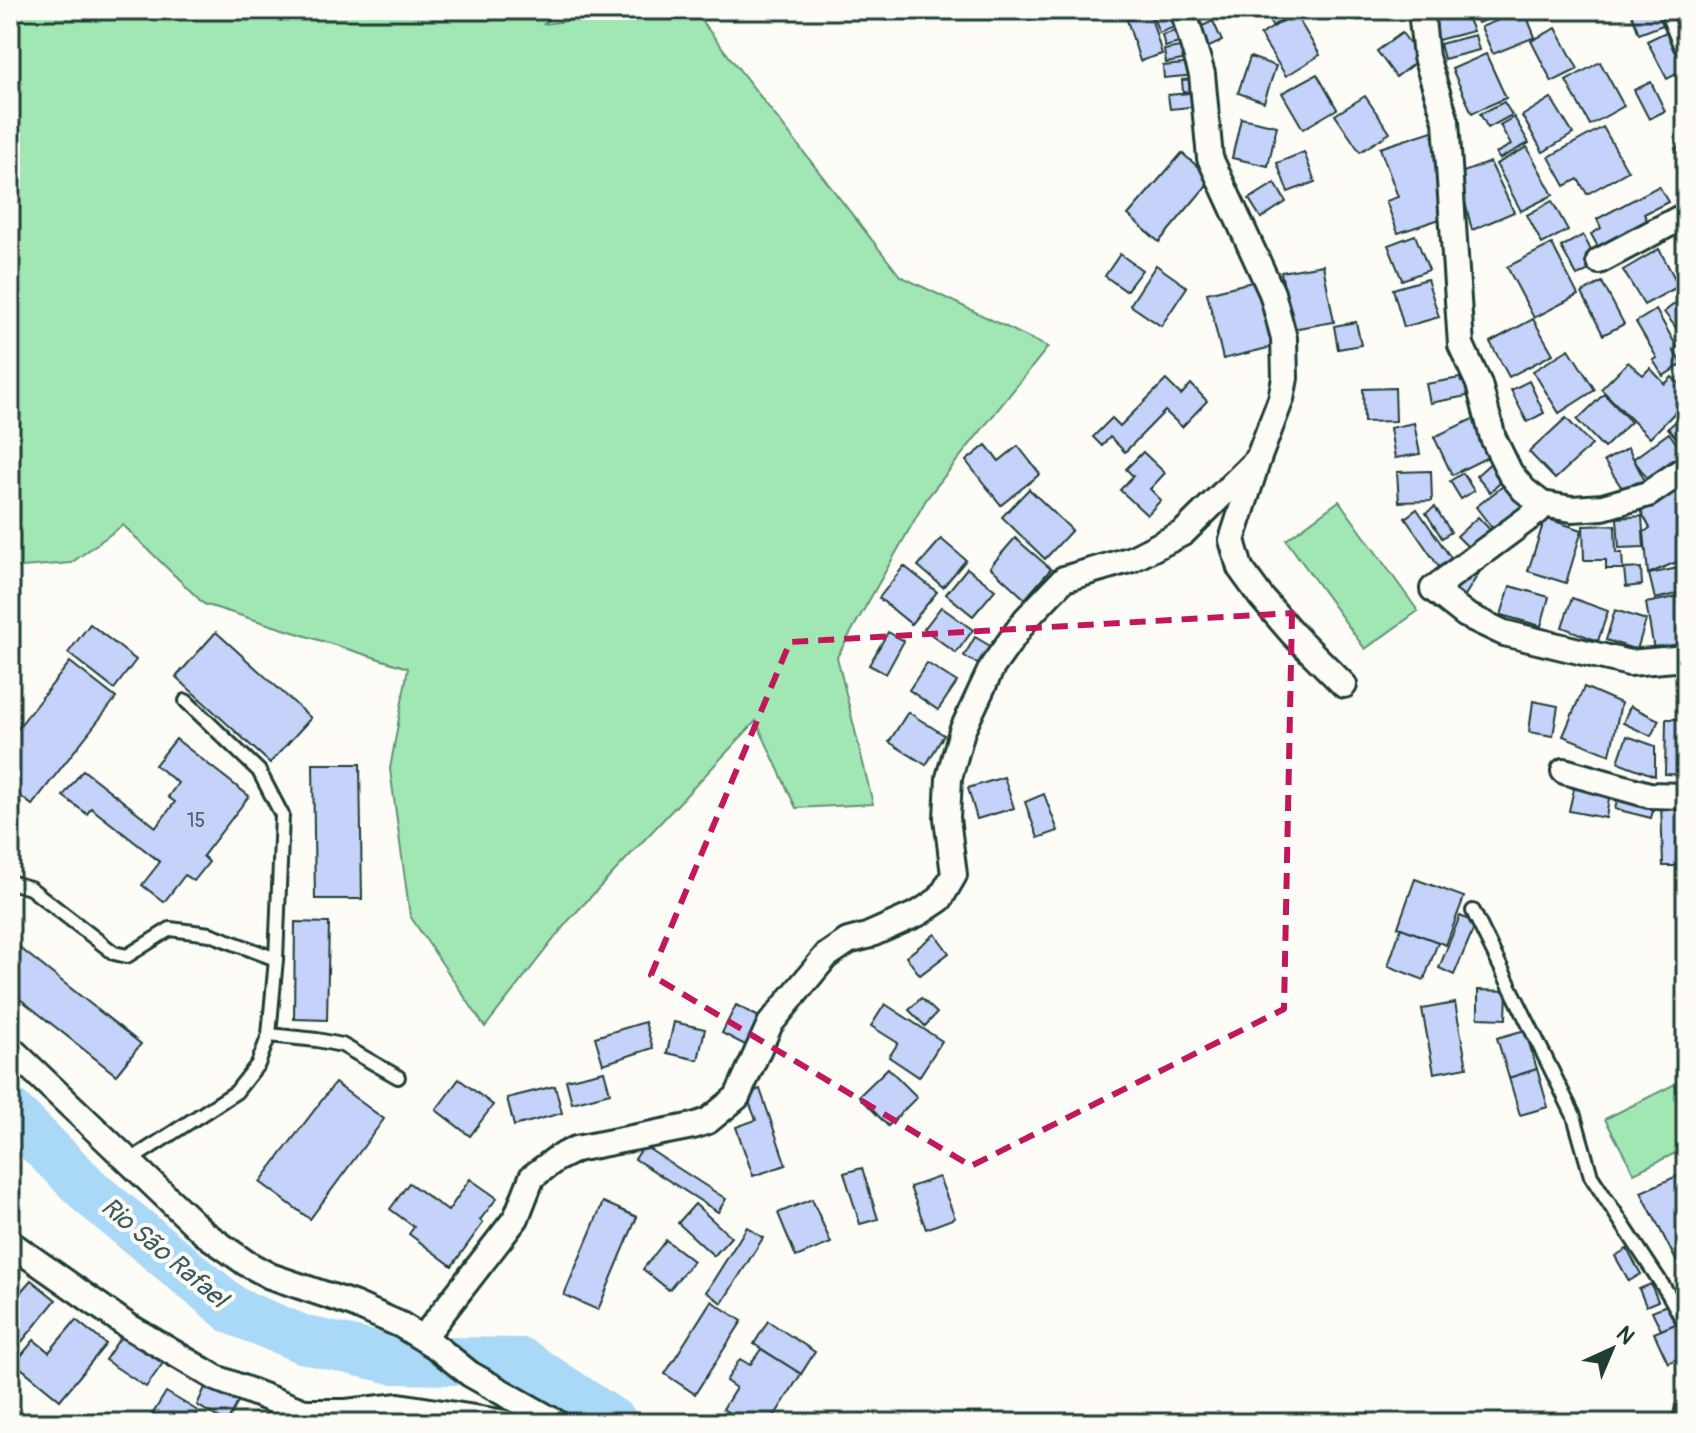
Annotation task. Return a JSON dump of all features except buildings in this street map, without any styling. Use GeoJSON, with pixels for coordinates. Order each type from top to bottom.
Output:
{"type":"FeatureCollection","features":[{"type":"Feature","properties":{"kind":"street"},"geometry":{"type":"LineString","coordinates":[[1183,10],[1202,74],[1210,158],[1272,293],[1284,338],[1285,378],[1281,399],[1232,540],[1240,568],[1292,633],[1344,685]]}},
{"type":"Feature","properties":{"kind":"street"},"geometry":{"type":"LineString","coordinates":[[1421,10],[1426,57],[1446,121],[1461,345],[1479,384],[1493,438],[1510,473],[1524,490],[1542,504],[1572,509],[1603,507],[1648,494],[1686,468]]}},
{"type":"Feature","properties":{"kind":"street"},"geometry":{"type":"LineString","coordinates":[[1672,10],[1686,44]]}},
{"type":"Feature","properties":{"kind":"street"},"geometry":{"type":"LineString","coordinates":[[1599,261],[1686,215]]}},
{"type":"Feature","properties":{"kind":"street"},"geometry":{"type":"LineString","coordinates":[[429,1342],[516,1218],[532,1177],[576,1149],[708,1121],[737,1097],[770,1024],[826,956],[848,941],[919,913],[940,899],[954,875],[947,818],[949,778],[962,731],[992,667],[1026,619],[1064,579],[1132,559],[1183,533],[1258,459]]}},
{"type":"Feature","properties":{"kind":"street"},"geometry":{"type":"LineString","coordinates":[[1542,504],[1538,511],[1433,589],[1457,610],[1504,633],[1629,663],[1686,658]]}},
{"type":"Feature","properties":{"kind":"street"},"geometry":{"type":"LineString","coordinates":[[1564,771],[1649,795],[1686,796]]}},
{"type":"Feature","properties":{"kind":"street"},"geometry":{"type":"LineString","coordinates":[[10,1048],[204,1233],[246,1263],[270,1276],[353,1304],[429,1342],[470,1374],[557,1423]]}},
{"type":"Feature","properties":{"kind":"street"},"geometry":{"type":"LineString","coordinates":[[10,1243],[128,1326],[216,1378],[304,1412],[346,1412],[399,1406],[506,1423]]}},
{"type":"Feature","properties":{"kind":"lane"},"geometry":{"type":"LineString","coordinates":[[129,1161],[236,1092],[258,1064],[269,1035],[276,959],[282,815],[259,771],[186,701]]}},
{"type":"Feature","properties":{"kind":"lane"},"geometry":{"type":"LineString","coordinates":[[10,882],[30,888],[114,953],[127,956],[170,929],[210,934],[276,959]]}},
{"type":"Feature","properties":{"kind":"lane"},"geometry":{"type":"LineString","coordinates":[[1473,911],[1574,1116],[1591,1176],[1686,1326]]}},
{"type":"Feature","properties":{"kind":"lane"},"geometry":{"type":"LineString","coordinates":[[269,1035],[342,1045],[398,1077]]}},
{"type":"Feature","properties":{"kind":"highlighted area"},"geometry":{"type":"Polygon","coordinates":[[[1292,613],[1284,1009],[971,1166],[651,975],[790,642],[1292,613]]]}},
{"type":"Feature","properties":{"kind":"green space"},"geometry":{"type":"Polygon","coordinates":[[[10,10],[557,10],[544,24],[650,10],[693,10],[900,276],[1048,347],[927,498],[837,657],[873,804],[796,808],[756,721],[568,921],[485,1027],[410,916],[390,769],[408,668],[204,604],[123,525],[71,563],[10,568],[10,10]]]}},
{"type":"Feature","properties":{"kind":"green space"},"geometry":{"type":"Polygon","coordinates":[[[1339,501],[1418,611],[1365,649],[1286,540],[1339,501]]]}},
{"type":"Feature","properties":{"kind":"green space"},"geometry":{"type":"Polygon","coordinates":[[[1683,1080],[1686,1086],[1686,1148],[1634,1173],[1605,1119],[1683,1080]]]}},
{"type":"Feature","properties":{"kind":"waterway","name":"Rio São Rafael"},"geometry":{"type":"LineString","coordinates":[[10,1112],[92,1194],[234,1311],[302,1339],[393,1360],[522,1362],[614,1423]]}}]}
